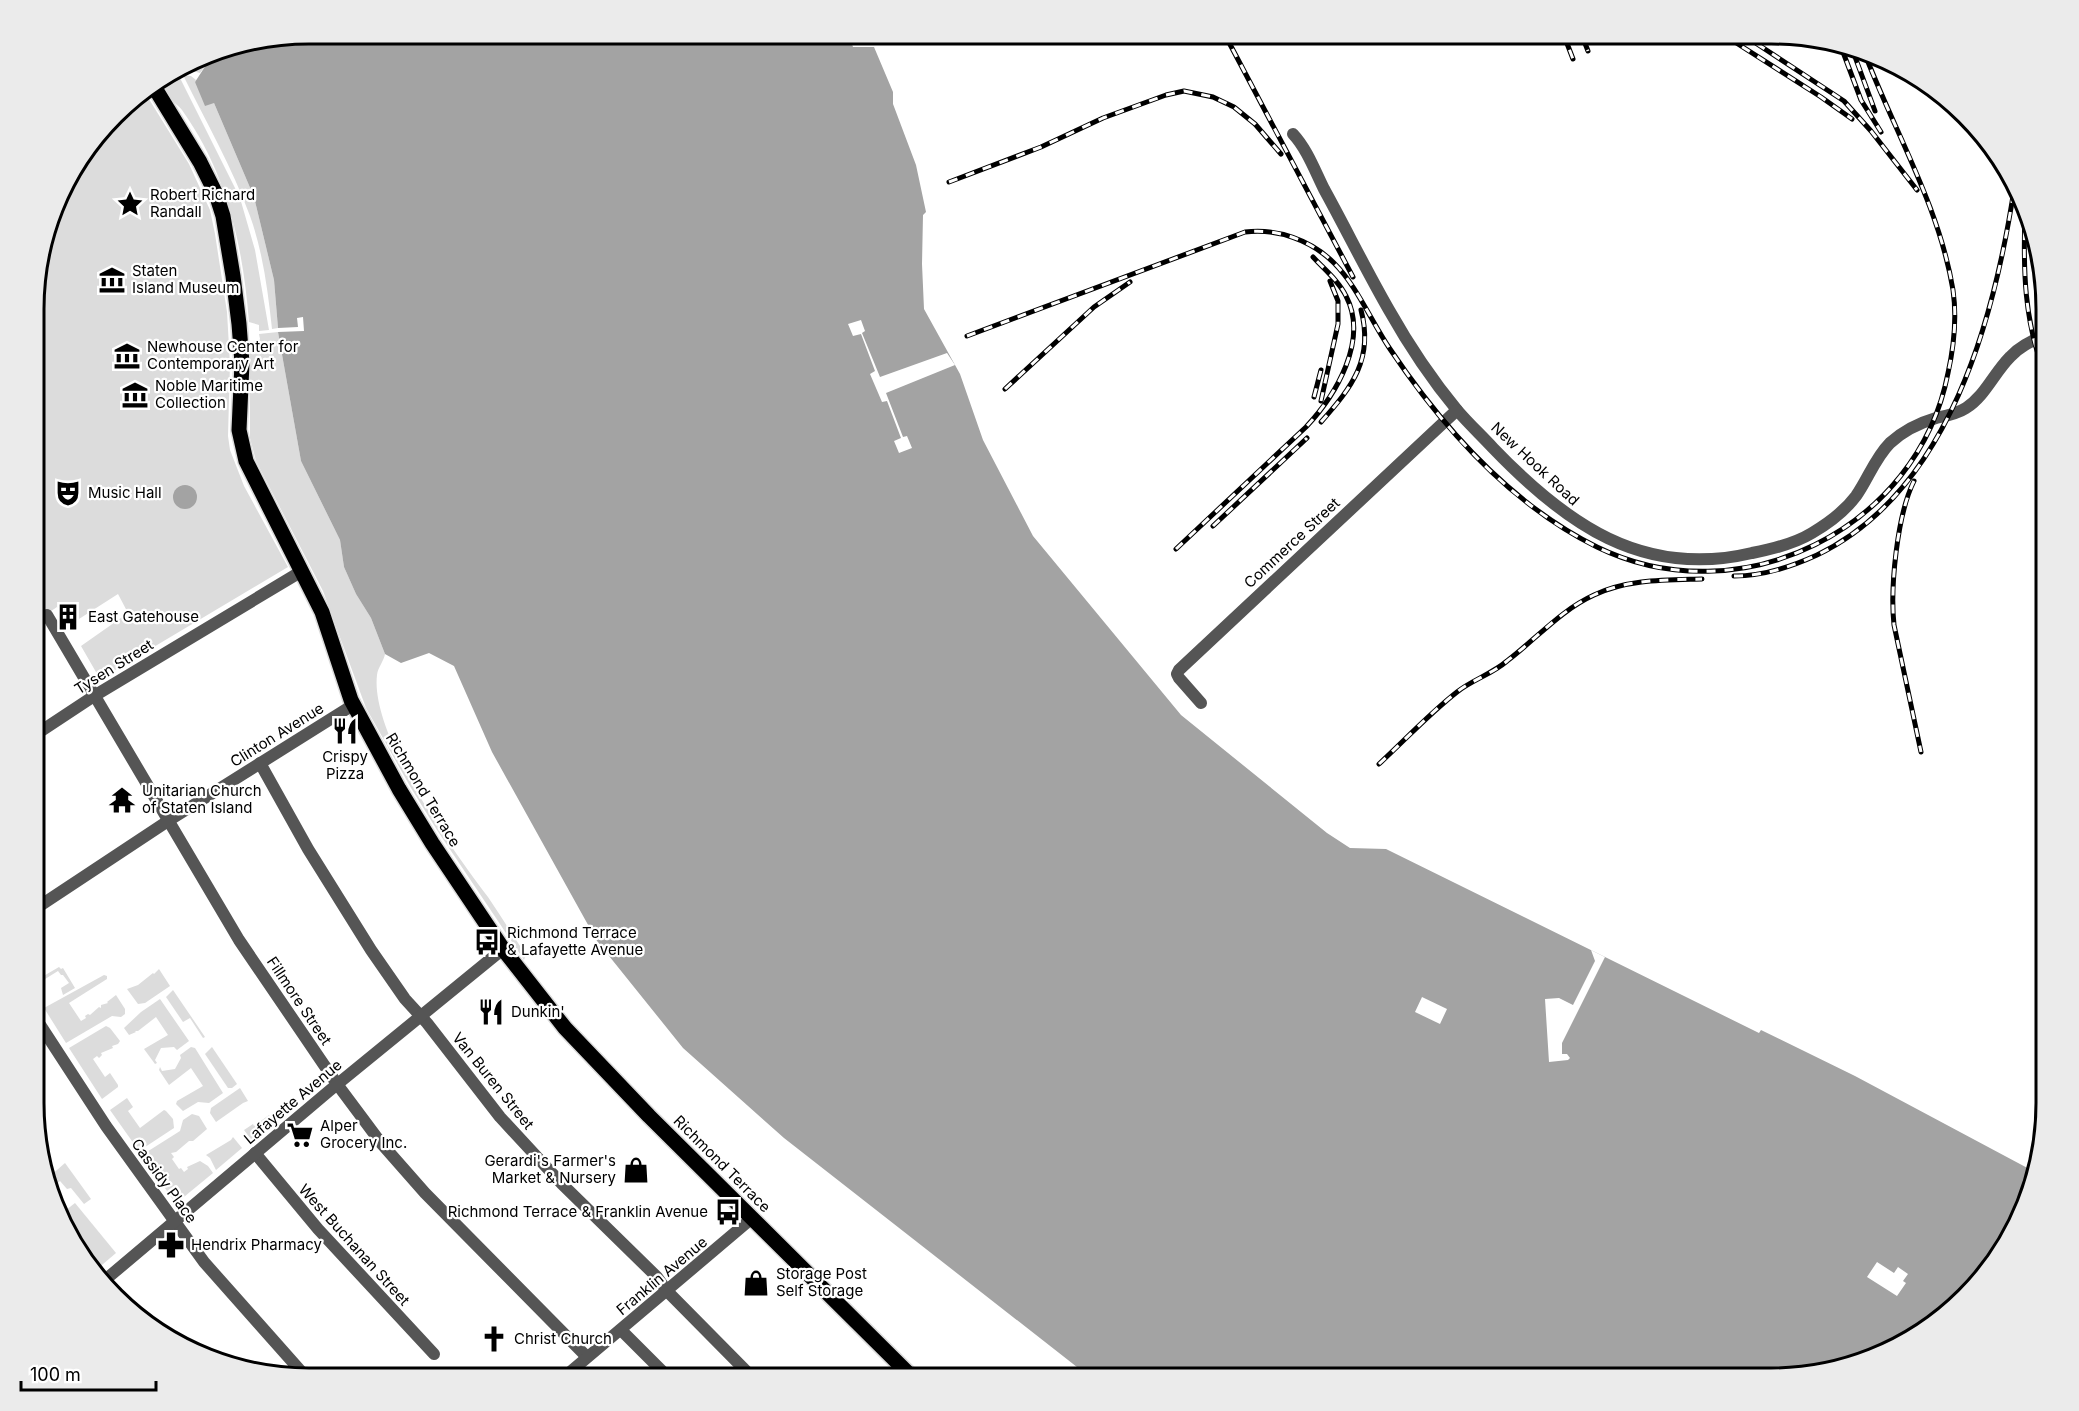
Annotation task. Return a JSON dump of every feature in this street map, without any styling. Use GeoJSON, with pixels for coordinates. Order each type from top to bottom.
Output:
{"type":"FeatureCollection","features":[{"type":"Feature","properties":{"kind":"main road","name":"Richmond Terrace"},"geometry":{"type":"LineString","coordinates":[[157,91],[193,148],[209,178],[219,205],[233,276],[241,344],[241,442],[252,474],[327,626],[353,705],[388,770],[424,830],[503,949],[543,1002],[582,1047],[902,1368]]}},
{"type":"Feature","properties":{"kind":"street","name":"New Hook Road"},"geometry":{"type":"LineString","coordinates":[[1293,134],[1390,312],[1457,410],[1549,501],[1574,520],[1626,546],[1679,558],[1705,559],[1732,557],[1786,544],[1808,535],[1829,523],[1856,495],[1877,459],[1889,444],[1920,423],[1964,409],[1979,397],[2012,355],[2026,343],[2036,339]]}},
{"type":"Feature","properties":{"kind":"street","name":"Commerce Street"},"geometry":{"type":"LineString","coordinates":[[1201,703],[1179,678],[1177,674],[1179,670],[1457,410]]}},
{"type":"Feature","properties":{"kind":"street","name":"Tysen Street"},"geometry":{"type":"LineString","coordinates":[[44,729],[94,696],[302,572]]}},
{"type":"Feature","properties":{"kind":"street","name":"Fillmore Street"},"geometry":{"type":"LineString","coordinates":[[47,615],[239,940],[337,1084],[381,1143],[425,1193],[587,1358]]}},
{"type":"Feature","properties":{"kind":"street","name":"Clinton Avenue"},"geometry":{"type":"LineString","coordinates":[[44,903],[168,821],[353,705]]}},
{"type":"Feature","properties":{"kind":"street","name":"Van Buren Street"},"geometry":{"type":"LineString","coordinates":[[260,763],[308,849],[405,999],[500,1117],[561,1184],[657,1277],[667,1291],[743,1368]]}},
{"type":"Feature","properties":{"kind":"street","name":"Lafayette Avenue"},"geometry":{"type":"LineString","coordinates":[[109,1277],[255,1152],[503,949]]}},
{"type":"Feature","properties":{"kind":"street","name":"Cassidy Place"},"geometry":{"type":"LineString","coordinates":[[44,1031],[75,1081],[204,1262],[297,1367]]}},
{"type":"Feature","properties":{"kind":"street","name":"West Buchanan Street"},"geometry":{"type":"LineString","coordinates":[[255,1152],[318,1229],[434,1354]]}},
{"type":"Feature","properties":{"kind":"street","name":"Franklin Avenue"},"geometry":{"type":"LineString","coordinates":[[575,1368],[751,1218]]}},
{"type":"Feature","properties":{"kind":"street"},"geometry":{"type":"LineString","coordinates":[[621,1330],[659,1368]]}},
{"type":"Feature","properties":{"kind":"shaded area"},"geometry":{"type":"Polygon","coordinates":[[[291,44],[852,44],[853,47],[874,47],[893,92],[893,104],[916,165],[926,212],[923,215],[924,309],[960,374],[983,440],[1033,536],[1181,715],[1327,833],[1350,848],[1386,849],[1759,1033],[1761,1030],[1855,1076],[2027,1168],[2015,1204],[1991,1250],[1958,1290],[1918,1323],[1888,1340],[1856,1353],[1805,1365],[1771,1368],[1078,1368],[784,1138],[683,1048],[597,941],[492,752],[454,666],[429,653],[401,663],[385,654],[371,618],[356,594],[344,567],[340,540],[301,461],[278,332],[304,331],[303,317],[297,318],[298,327],[278,328],[274,280],[254,197],[214,103],[205,106],[195,82],[207,64],[240,53],[291,44]]]}},
{"type":"Feature","properties":{"kind":"shaded area"},"geometry":{"type":"Polygon","coordinates":[[[206,64],[200,73],[192,71],[206,64]]]}},
{"type":"Feature","properties":{"kind":"shaded area"},"geometry":{"type":"Polygon","coordinates":[[[183,75],[191,76],[196,80],[195,82],[214,103],[254,197],[274,280],[278,328],[272,329],[267,286],[255,230],[227,162],[183,75]]]}},
{"type":"Feature","properties":{"kind":"shaded area"},"geometry":{"type":"Polygon","coordinates":[[[180,77],[240,198],[255,250],[269,330],[259,331],[259,325],[249,322],[237,238],[221,185],[198,134],[182,110],[163,87],[180,77]]]}},
{"type":"Feature","properties":{"kind":"shaded area"},"geometry":{"type":"Polygon","coordinates":[[[148,97],[189,164],[210,210],[227,312],[230,364],[228,436],[230,450],[244,486],[288,567],[100,679],[81,646],[128,613],[118,594],[68,626],[57,607],[44,616],[44,291],[49,257],[64,207],[88,161],[121,121],[148,97]]]}},
{"type":"Feature","properties":{"kind":"shaded area"},"geometry":{"type":"Polygon","coordinates":[[[278,332],[301,461],[340,540],[344,567],[356,594],[371,618],[385,654],[377,675],[378,700],[386,728],[416,790],[435,822],[526,955],[524,960],[437,830],[366,708],[323,591],[256,461],[250,438],[250,343],[260,339],[259,334],[278,332]]]}},
{"type":"Feature","properties":{"kind":"shaded area"},"geometry":{"type":"Polygon","coordinates":[[[185,485],[193,489],[197,497],[193,505],[185,509],[177,505],[173,497],[177,489],[185,485]]]}},
{"type":"Feature","properties":{"kind":"shaded area"},"geometry":{"type":"Polygon","coordinates":[[[59,967],[63,968],[75,988],[63,995],[61,988],[69,983],[63,975],[58,971],[44,980],[44,976],[59,967]]]}},
{"type":"Feature","properties":{"kind":"shaded area"},"geometry":{"type":"Polygon","coordinates":[[[159,969],[170,986],[145,1003],[138,1004],[127,989],[138,985],[159,969]]]}},
{"type":"Feature","properties":{"kind":"shaded area"},"geometry":{"type":"Polygon","coordinates":[[[104,975],[107,979],[69,1003],[81,1021],[116,995],[125,1009],[125,1014],[121,1017],[112,1016],[66,1043],[44,1008],[104,975]]]}},
{"type":"Feature","properties":{"kind":"shaded area"},"geometry":{"type":"Polygon","coordinates":[[[173,990],[205,1037],[203,1038],[190,1018],[183,1022],[166,997],[173,990]]]}},
{"type":"Feature","properties":{"kind":"shaded area"},"geometry":{"type":"Polygon","coordinates":[[[160,999],[189,1041],[177,1050],[174,1047],[161,1048],[155,1064],[144,1049],[168,1035],[156,1017],[129,1035],[124,1028],[160,999]]]}},
{"type":"Feature","properties":{"kind":"shaded area"},"geometry":{"type":"Polygon","coordinates":[[[106,1026],[120,1041],[112,1046],[113,1048],[101,1053],[99,1058],[97,1056],[93,1059],[105,1077],[110,1073],[118,1087],[102,1099],[69,1048],[106,1026]]]}},
{"type":"Feature","properties":{"kind":"shaded area"},"geometry":{"type":"Polygon","coordinates":[[[191,1047],[195,1048],[223,1093],[209,1103],[198,1102],[183,1111],[176,1104],[177,1101],[203,1086],[191,1068],[169,1085],[159,1070],[160,1067],[162,1071],[175,1069],[181,1058],[180,1055],[191,1047]]]}},
{"type":"Feature","properties":{"kind":"shaded area"},"geometry":{"type":"Polygon","coordinates":[[[212,1047],[237,1084],[232,1088],[228,1088],[205,1054],[212,1047]]]}},
{"type":"Feature","properties":{"kind":"shaded area"},"geometry":{"type":"Polygon","coordinates":[[[240,1088],[248,1101],[216,1122],[210,1113],[211,1108],[240,1088]]]}},
{"type":"Feature","properties":{"kind":"shaded area"},"geometry":{"type":"Polygon","coordinates":[[[127,1098],[133,1107],[128,1111],[140,1128],[164,1110],[173,1119],[174,1128],[139,1151],[110,1110],[127,1098]]]}},
{"type":"Feature","properties":{"kind":"shaded area"},"geometry":{"type":"Polygon","coordinates":[[[192,1114],[199,1116],[207,1129],[193,1141],[189,1141],[176,1152],[171,1153],[174,1157],[172,1159],[184,1172],[188,1169],[187,1167],[200,1161],[213,1173],[179,1201],[174,1201],[142,1155],[180,1131],[183,1120],[192,1114]]]}},
{"type":"Feature","properties":{"kind":"shaded area"},"geometry":{"type":"Polygon","coordinates":[[[269,1115],[273,1122],[251,1140],[244,1130],[269,1115]]]}},
{"type":"Feature","properties":{"kind":"shaded area"},"geometry":{"type":"Polygon","coordinates":[[[233,1137],[242,1148],[216,1170],[206,1155],[233,1137]]]}},
{"type":"Feature","properties":{"kind":"shaded area"},"geometry":{"type":"Polygon","coordinates":[[[65,1163],[91,1199],[84,1204],[71,1188],[67,1189],[60,1181],[57,1183],[54,1173],[65,1163]]]}},
{"type":"Feature","properties":{"kind":"shaded area"},"geometry":{"type":"Polygon","coordinates":[[[75,1203],[116,1253],[100,1267],[79,1235],[66,1210],[75,1203]]]}},
{"type":"Feature","properties":{"kind":"pier"},"geometry":{"type":"Polygon","coordinates":[[[861,320],[865,331],[862,333],[880,377],[947,353],[955,365],[886,393],[903,437],[907,436],[912,448],[899,453],[894,441],[901,438],[887,401],[882,402],[870,374],[875,371],[861,334],[853,336],[848,324],[861,320]]]}},
{"type":"Feature","properties":{"kind":"pier"},"geometry":{"type":"Polygon","coordinates":[[[1591,950],[1605,957],[1562,1043],[1562,1054],[1567,1054],[1570,1058],[1549,1062],[1545,999],[1559,998],[1573,1005],[1595,961],[1591,950]]]}},
{"type":"Feature","properties":{"kind":"pier"},"geometry":{"type":"Polygon","coordinates":[[[1422,997],[1447,1009],[1440,1024],[1415,1012],[1422,997]]]}},
{"type":"Feature","properties":{"kind":"pier"},"geometry":{"type":"Polygon","coordinates":[[[1877,1262],[1894,1273],[1898,1267],[1908,1274],[1903,1281],[1906,1283],[1897,1296],[1867,1277],[1877,1262]]]}},
{"type":"Feature","properties":{"kind":"railway"},"geometry":{"type":"LineString","coordinates":[[1230,44],[1353,277]]}},
{"type":"Feature","properties":{"kind":"railway"},"geometry":{"type":"LineString","coordinates":[[1567,44],[1573,59]]}},
{"type":"Feature","properties":{"kind":"railway"},"geometry":{"type":"LineString","coordinates":[[1585,44],[1588,51]]}},
{"type":"Feature","properties":{"kind":"railway"},"geometry":{"type":"LineString","coordinates":[[1738,44],[1852,119]]}},
{"type":"Feature","properties":{"kind":"railway"},"geometry":{"type":"LineString","coordinates":[[1757,44],[1844,101],[1871,131],[1917,190]]}},
{"type":"Feature","properties":{"kind":"railway"},"geometry":{"type":"LineString","coordinates":[[1844,54],[1861,100],[1881,132]]}},
{"type":"Feature","properties":{"kind":"railway"},"geometry":{"type":"LineString","coordinates":[[1855,58],[1875,111]]}},
{"type":"Feature","properties":{"kind":"railway"},"geometry":{"type":"LineString","coordinates":[[967,336],[1245,232],[1269,232],[1293,237],[1315,248],[1334,263],[1357,293],[1390,349],[1432,407],[1481,462],[1535,509],[1597,547],[1652,566],[1708,571],[1763,564],[1815,545],[1861,515],[1901,476],[1930,428],[1948,373],[1955,311],[1946,259],[1926,197],[1868,63]]}},
{"type":"Feature","properties":{"kind":"railway"},"geometry":{"type":"LineString","coordinates":[[949,182],[1041,147],[1103,118],[1166,95],[1184,91],[1213,97],[1234,107],[1255,124],[1281,154]]}},
{"type":"Feature","properties":{"kind":"railway"},"geometry":{"type":"LineString","coordinates":[[1734,576],[1777,570],[1817,555],[1863,526],[1901,489],[1933,445],[1958,395],[1979,343],[1994,289],[2012,200]]}},
{"type":"Feature","properties":{"kind":"railway"},"geometry":{"type":"LineString","coordinates":[[2024,235],[2026,295],[2036,346]]}},
{"type":"Feature","properties":{"kind":"railway"},"geometry":{"type":"LineString","coordinates":[[1176,549],[1306,427],[1328,399],[1346,366],[1354,331],[1352,313],[1339,285],[1313,257]]}},
{"type":"Feature","properties":{"kind":"railway"},"geometry":{"type":"LineString","coordinates":[[1321,401],[1338,324],[1338,301],[1330,281]]}},
{"type":"Feature","properties":{"kind":"railway"},"geometry":{"type":"LineString","coordinates":[[1005,389],[1094,307],[1130,282]]}},
{"type":"Feature","properties":{"kind":"railway"},"geometry":{"type":"LineString","coordinates":[[1321,422],[1351,384],[1362,358],[1365,343],[1361,310]]}},
{"type":"Feature","properties":{"kind":"railway"},"geometry":{"type":"LineString","coordinates":[[1314,397],[1321,370]]}},
{"type":"Feature","properties":{"kind":"railway"},"geometry":{"type":"LineString","coordinates":[[1213,526],[1307,438]]}},
{"type":"Feature","properties":{"kind":"railway"},"geometry":{"type":"LineString","coordinates":[[1914,481],[1908,495],[1899,532],[1894,572],[1893,610],[1894,625],[1921,752]]}},
{"type":"Feature","properties":{"kind":"railway"},"geometry":{"type":"LineString","coordinates":[[1379,764],[1457,692],[1501,666],[1582,601],[1607,590],[1634,583],[1702,579]]}},
{"type":"Feature","properties":{"kind":"place","name":"Robert Richard Randall"},"geometry":{"type":"Point","coordinates":[130,204]}},
{"type":"Feature","properties":{"kind":"place","name":"Staten Island Museum"},"geometry":{"type":"Point","coordinates":[112,280]}},
{"type":"Feature","properties":{"kind":"place","name":"Newhouse Center for Contemporary Art"},"geometry":{"type":"Point","coordinates":[127,356]}},
{"type":"Feature","properties":{"kind":"place","name":"Noble Maritime Collection"},"geometry":{"type":"Point","coordinates":[135,395]}},
{"type":"Feature","properties":{"kind":"place","name":"Music Hall"},"geometry":{"type":"Point","coordinates":[68,493]}},
{"type":"Feature","properties":{"kind":"place","name":"East Gatehouse"},"geometry":{"type":"Point","coordinates":[68,617]}},
{"type":"Feature","properties":{"kind":"place","name":"Crispy Pizza"},"geometry":{"type":"Point","coordinates":[345,731]}},
{"type":"Feature","properties":{"kind":"place","name":"Unitarian Church of Staten Island"},"geometry":{"type":"Point","coordinates":[122,800]}},
{"type":"Feature","properties":{"kind":"place","name":"Richmond Terrace & Lafayette Avenue"},"geometry":{"type":"Point","coordinates":[487,942]}},
{"type":"Feature","properties":{"kind":"place","name":"Dunkin'"},"geometry":{"type":"Point","coordinates":[491,1012]}},
{"type":"Feature","properties":{"kind":"place","name":"Alper Grocery Inc."},"geometry":{"type":"Point","coordinates":[300,1135]}},
{"type":"Feature","properties":{"kind":"place","name":"Gerardi's Farmer's Market & Nursery"},"geometry":{"type":"Point","coordinates":[636,1170]}},
{"type":"Feature","properties":{"kind":"place","name":"Richmond Terrace & Franklin Avenue"},"geometry":{"type":"Point","coordinates":[728,1212]}},
{"type":"Feature","properties":{"kind":"place","name":"Hendrix Pharmacy"},"geometry":{"type":"Point","coordinates":[171,1245]}},
{"type":"Feature","properties":{"kind":"place","name":"Storage Post Self Storage"},"geometry":{"type":"Point","coordinates":[756,1283]}},
{"type":"Feature","properties":{"kind":"place","name":"Christ Church"},"geometry":{"type":"Point","coordinates":[494,1339]}}]}
